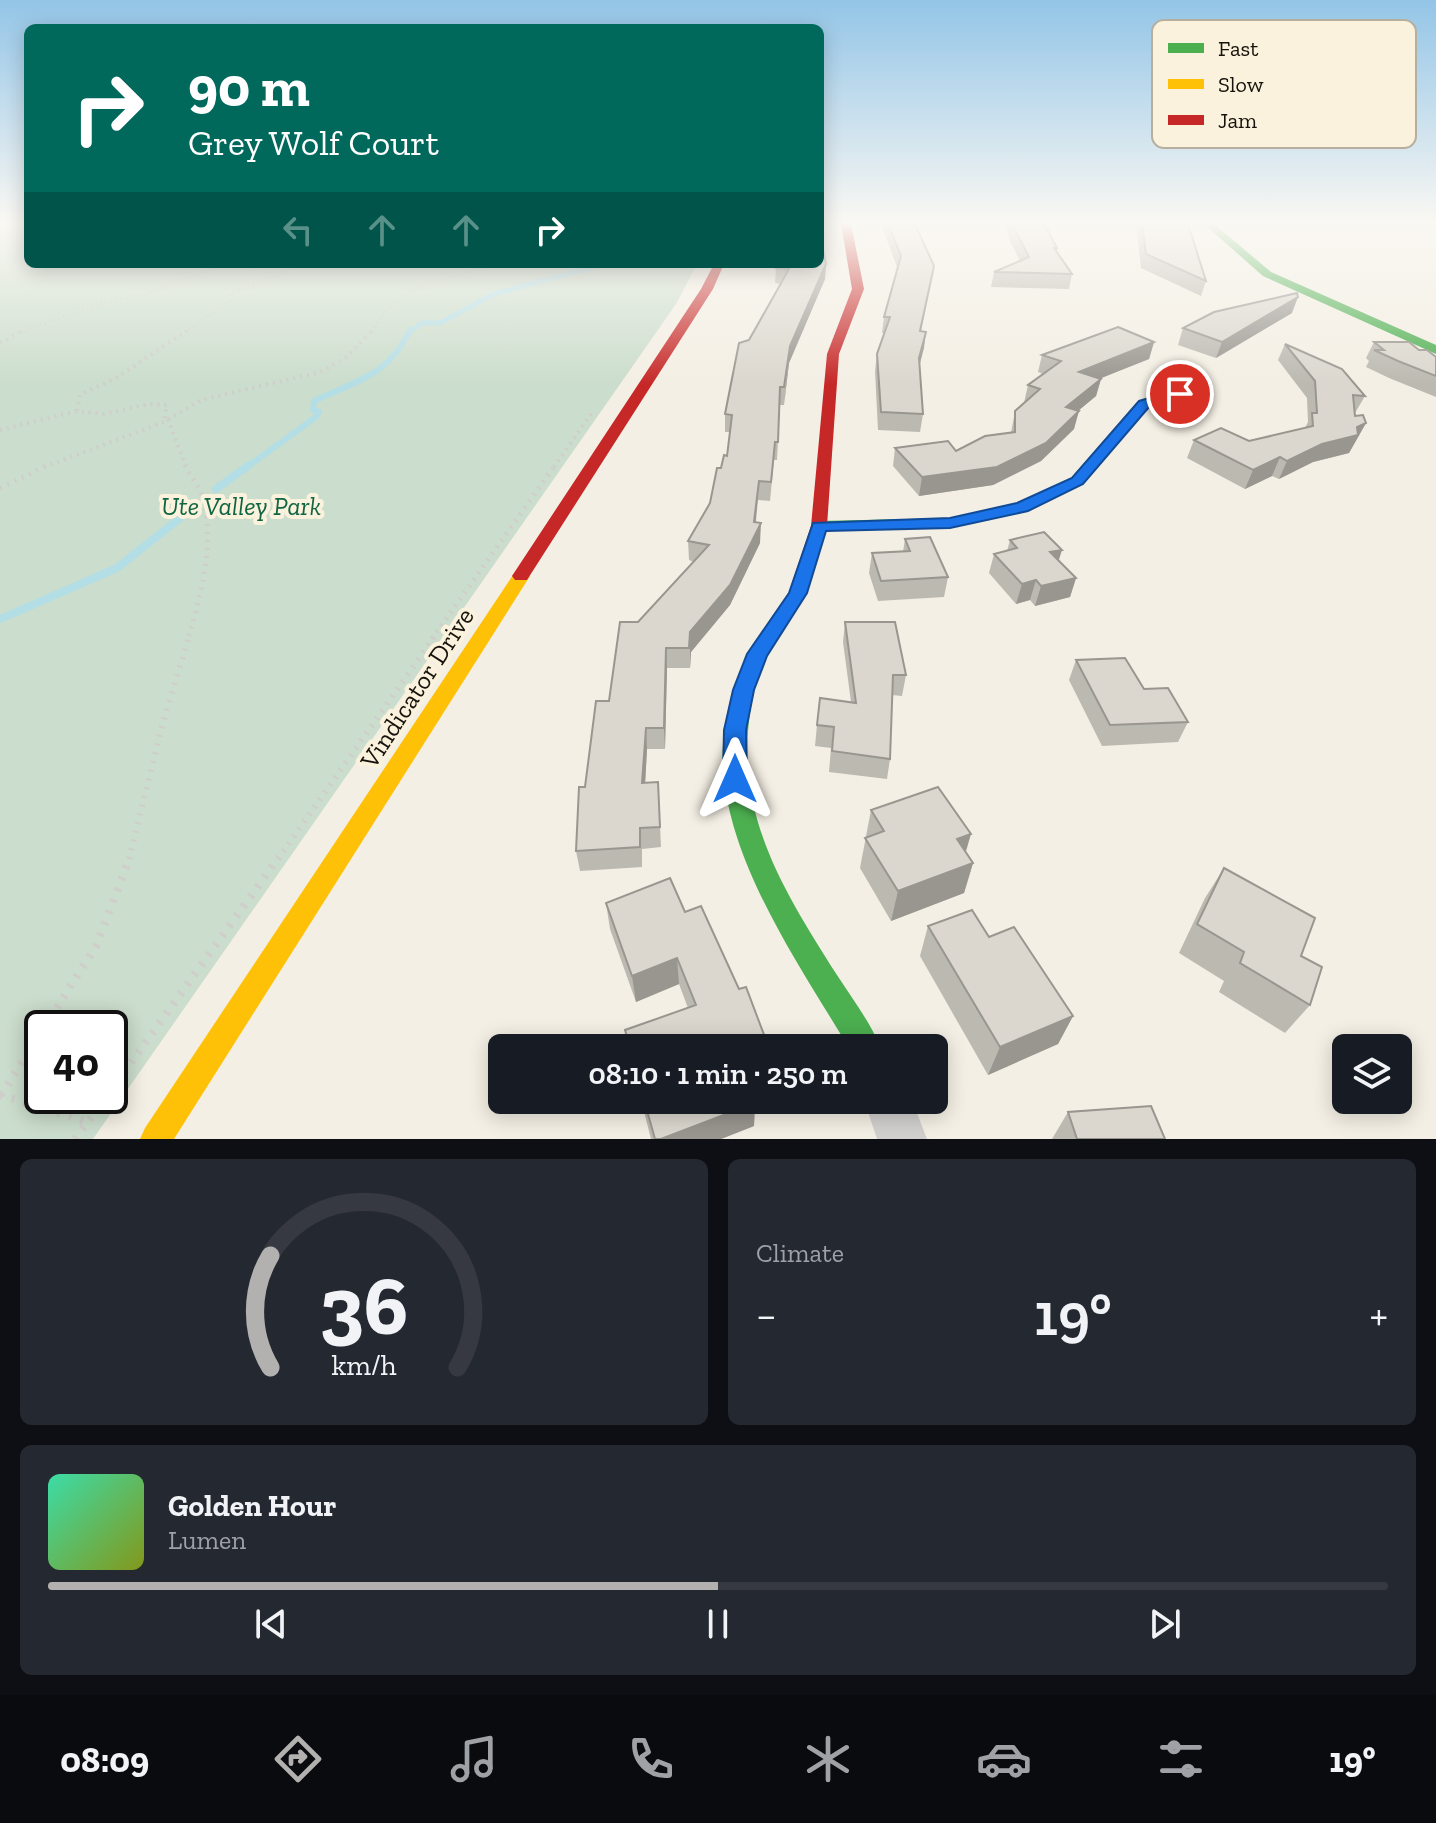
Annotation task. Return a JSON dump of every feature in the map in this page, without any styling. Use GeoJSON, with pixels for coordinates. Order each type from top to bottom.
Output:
{"type":"FeatureCollection","features":[{"type":"Feature","properties":{"kind":"street","name":"Vindicator Drive"},"geometry":{"type":"LineString","coordinates":[[156,1139],[713,277]]}},
{"type":"Feature","properties":{"kind":"street"},"geometry":{"type":"LineString","coordinates":[[856,277],[858,289],[833,354],[819,526],[798,593],[757,654],[743,690],[735,730],[735,779],[751,838],[775,895],[858,1034]]}},
{"type":"Feature","properties":{"kind":"street"},"geometry":{"type":"LineString","coordinates":[[1274,277],[1436,350]]}},
{"type":"Feature","properties":{"kind":"street"},"geometry":{"type":"LineString","coordinates":[[819,526],[950,523],[1023,507],[1077,481],[1144,404],[1180,394]]}},
{"type":"Feature","properties":{"kind":"street"},"geometry":{"type":"LineString","coordinates":[[893,1114],[902,1139]]}},
{"type":"Feature","properties":{"kind":"path"},"geometry":{"type":"LineString","coordinates":[[0,343],[27,328],[104,302],[138,297],[191,277]]}},
{"type":"Feature","properties":{"kind":"path"},"geometry":{"type":"LineString","coordinates":[[77,411],[80,395],[116,378],[230,301],[232,293],[273,277]]}},
{"type":"Feature","properties":{"kind":"path"},"geometry":{"type":"LineString","coordinates":[[0,488],[60,459],[166,420],[201,400],[320,372],[345,358],[370,336],[382,311],[419,286],[453,277]]}},
{"type":"Feature","properties":{"kind":"path"},"geometry":{"type":"LineString","coordinates":[[0,430],[77,411],[104,414],[149,404],[167,405],[166,420],[189,475],[202,494],[206,516],[204,587],[163,722],[132,852],[96,946],[55,1010]]}},
{"type":"Feature","properties":{"kind":"path"},"geometry":{"type":"LineString","coordinates":[[128,1068],[595,409]]}},
{"type":"Feature","properties":{"kind":"path"},"geometry":{"type":"LineString","coordinates":[[24,1058],[0,1095],[88,1122]]}},
{"type":"Feature","properties":{"kind":"path"},"geometry":{"type":"LineString","coordinates":[[75,1139],[94,1114]]}},
{"type":"Feature","properties":{"kind":"green space","name":"Ute Valley Park"},"geometry":{"type":"Polygon","coordinates":[[[0,277],[690,277],[676,304],[128,1089],[128,1010],[24,1010],[24,1114],[110,1114],[93,1139],[0,1139],[0,277]]]}},
{"type":"Feature","properties":{"kind":"building"},"geometry":{"type":"Polygon","coordinates":[[[784,277],[820,277],[790,346],[784,387],[780,387],[778,442],[775,442],[771,482],[759,481],[754,522],[761,523],[730,585],[690,632],[689,648],[666,648],[664,728],[646,728],[642,783],[658,782],[660,827],[640,828],[640,847],[576,851],[579,787],[585,787],[596,701],[609,701],[620,622],[638,622],[709,545],[688,541],[710,503],[717,468],[721,468],[724,455],[727,456],[732,415],[725,414],[739,343],[749,340],[784,277]]]}},
{"type":"Feature","properties":{"kind":"building"},"geometry":{"type":"Polygon","coordinates":[[[895,277],[932,277],[920,331],[926,332],[919,358],[923,414],[881,412],[877,354],[890,317],[884,317],[895,277]]]}},
{"type":"Feature","properties":{"kind":"building"},"geometry":{"type":"Polygon","coordinates":[[[1297,293],[1298,297],[1222,342],[1183,328],[1214,312],[1297,293]]]}},
{"type":"Feature","properties":{"kind":"building"},"geometry":{"type":"Polygon","coordinates":[[[1118,327],[1154,342],[1079,372],[1101,379],[1066,407],[1079,411],[1046,443],[997,467],[922,477],[895,448],[948,441],[956,451],[985,436],[1015,432],[1015,411],[1040,389],[1028,385],[1061,361],[1042,355],[1118,327]]]}},
{"type":"Feature","properties":{"kind":"building"},"geometry":{"type":"Polygon","coordinates":[[[1374,342],[1409,342],[1419,350],[1427,350],[1436,357],[1436,376],[1374,350],[1384,350],[1374,342]]]}},
{"type":"Feature","properties":{"kind":"building"},"geometry":{"type":"Polygon","coordinates":[[[1285,344],[1342,369],[1365,396],[1353,395],[1355,416],[1363,415],[1366,423],[1357,427],[1358,435],[1322,444],[1287,461],[1280,457],[1253,470],[1194,440],[1221,428],[1249,441],[1313,426],[1312,413],[1317,413],[1315,381],[1285,344]]]}},
{"type":"Feature","properties":{"kind":"building"},"geometry":{"type":"Polygon","coordinates":[[[1044,532],[1062,550],[1050,552],[1076,578],[1041,586],[1036,580],[1022,584],[994,554],[1017,548],[1010,540],[1044,532]]]}},
{"type":"Feature","properties":{"kind":"building"},"geometry":{"type":"Polygon","coordinates":[[[930,537],[948,577],[881,581],[872,553],[910,551],[905,539],[930,537]]]}},
{"type":"Feature","properties":{"kind":"building"},"geometry":{"type":"Polygon","coordinates":[[[845,622],[895,622],[906,675],[893,675],[890,759],[832,751],[834,727],[817,725],[820,698],[856,703],[845,622]]]}},
{"type":"Feature","properties":{"kind":"building"},"geometry":{"type":"Polygon","coordinates":[[[1125,658],[1144,689],[1168,688],[1188,722],[1110,725],[1076,660],[1125,658]]]}},
{"type":"Feature","properties":{"kind":"building"},"geometry":{"type":"Polygon","coordinates":[[[938,787],[971,834],[957,839],[973,863],[898,891],[865,838],[884,831],[871,810],[938,787]]]}},
{"type":"Feature","properties":{"kind":"building"},"geometry":{"type":"Polygon","coordinates":[[[1224,868],[1315,918],[1301,956],[1322,967],[1310,1005],[1240,963],[1244,952],[1197,924],[1224,868]]]}},
{"type":"Feature","properties":{"kind":"building"},"geometry":{"type":"Polygon","coordinates":[[[670,878],[685,912],[701,906],[739,989],[746,987],[764,1034],[626,1034],[625,1030],[696,1005],[677,958],[632,976],[606,903],[670,878]]]}},
{"type":"Feature","properties":{"kind":"building"},"geometry":{"type":"Polygon","coordinates":[[[972,910],[989,937],[1014,927],[1073,1016],[1000,1047],[928,926],[972,910]]]}},
{"type":"Feature","properties":{"kind":"building"},"geometry":{"type":"Polygon","coordinates":[[[1151,1106],[1165,1139],[1077,1139],[1068,1112],[1151,1106]]]}},
{"type":"Feature","properties":{"kind":"building"},"geometry":{"type":"Polygon","coordinates":[[[648,1114],[726,1114],[661,1139],[655,1139],[648,1114]]]}},
{"type":"Feature","properties":{"kind":"waterway"},"geometry":{"type":"LineString","coordinates":[[409,332],[422,323],[440,323],[494,294],[556,277]]}},
{"type":"Feature","properties":{"kind":"waterway"},"geometry":{"type":"LineString","coordinates":[[247,467],[316,417],[319,412],[313,410],[314,401],[382,367],[392,358],[410,330]]}},
{"type":"Feature","properties":{"kind":"waterway"},"geometry":{"type":"LineString","coordinates":[[216,489],[249,465]]}},
{"type":"Feature","properties":{"kind":"waterway"},"geometry":{"type":"LineString","coordinates":[[0,619],[117,568],[189,511]]}},
{"type":"Feature","properties":{"kind":"traffic: fast"},"geometry":{"type":"LineString","coordinates":[[1274,277],[1436,350]]}},
{"type":"Feature","properties":{"kind":"traffic: fast"},"geometry":{"type":"LineString","coordinates":[[819,526],[950,523],[1023,507],[1077,481],[1144,404],[1180,394]]}},
{"type":"Feature","properties":{"kind":"traffic: fast"},"geometry":{"type":"LineString","coordinates":[[742,696],[734,760],[744,817],[771,886],[857,1034]]}},
{"type":"Feature","properties":{"kind":"traffic: slow"},"geometry":{"type":"LineString","coordinates":[[156,1139],[521,576]]}},
{"type":"Feature","properties":{"kind":"traffic: jam"},"geometry":{"type":"LineString","coordinates":[[521,576],[713,277]]}},
{"type":"Feature","properties":{"kind":"traffic: jam"},"geometry":{"type":"LineString","coordinates":[[742,696],[757,654],[798,593],[819,526],[833,354],[858,289],[856,277]]}},
{"type":"Feature","properties":{"kind":"route"},"geometry":{"type":"LineString","coordinates":[[735,779],[735,730],[743,690],[757,654],[798,593],[819,526],[901,527],[950,523],[1023,507],[1054,495],[1077,481],[1144,404],[1180,394]]}}]}
